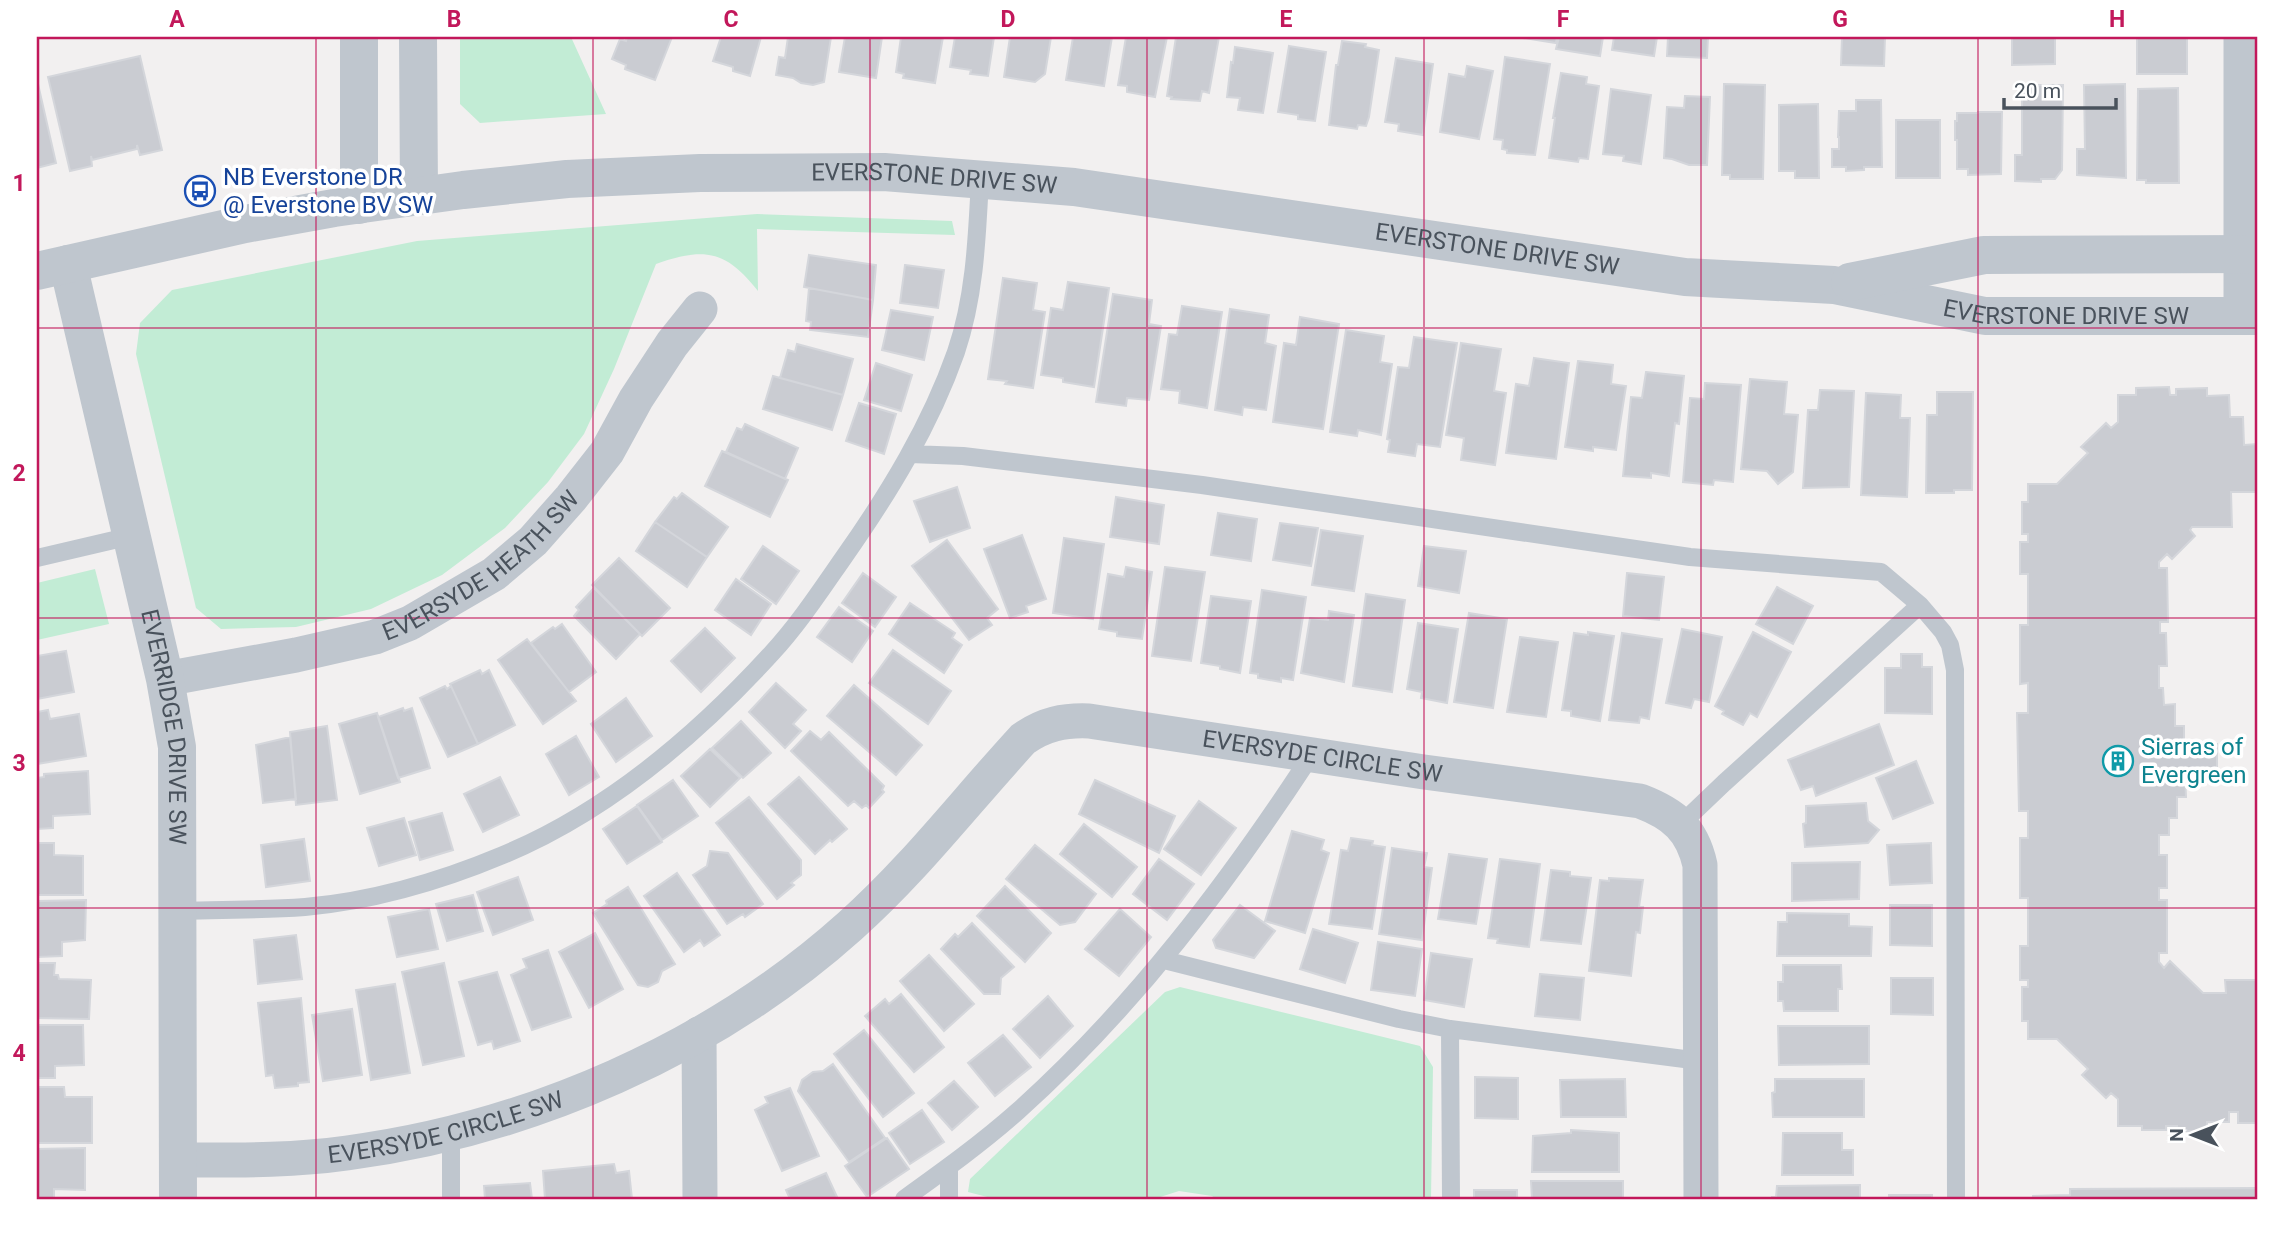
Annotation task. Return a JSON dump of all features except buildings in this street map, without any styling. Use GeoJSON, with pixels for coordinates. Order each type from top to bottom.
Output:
{"type":"FeatureCollection","features":[{"type":"Feature","properties":{"kind":"street"},"geometry":{"type":"LineString","coordinates":[[359,37],[359,205]]}},
{"type":"Feature","properties":{"kind":"street"},"geometry":{"type":"LineString","coordinates":[[418,37],[419,196]]}},
{"type":"Feature","properties":{"kind":"street"},"geometry":{"type":"LineString","coordinates":[[2241,37],[2249,316]]}},
{"type":"Feature","properties":{"kind":"street","name":"EVERSTONE DRIVE SW"},"geometry":{"type":"LineString","coordinates":[[52,268],[245,224],[419,196],[567,179],[700,173],[884,172],[1074,187],[1685,278],[1834,285],[1985,317],[2249,316]]}},
{"type":"Feature","properties":{"kind":"street","name":"EVERSTONE DRIVE SW"},"geometry":{"type":"LineString","coordinates":[[1834,285],[1984,255],[2249,254]]}},
{"type":"Feature","properties":{"kind":"street","name":"EVERRIDGE DRIVE SW"},"geometry":{"type":"LineString","coordinates":[[52,268],[131,536],[165,679],[177,747],[178,1199]]}},
{"type":"Feature","properties":{"kind":"street","name":"EVERSYDE HEATH SW"},"geometry":{"type":"LineString","coordinates":[[165,679],[296,655],[375,637],[410,623],[494,574],[533,541],[607,453],[636,399],[672,344],[700,309]]}},
{"type":"Feature","properties":{"kind":"street","name":"EVERSYDE CIRCLE SW"},"geometry":{"type":"LineString","coordinates":[[178,1160],[248,1160],[346,1153],[451,1133],[528,1112],[586,1090],[699,1034],[794,973],[900,879],[1023,739],[1036,730],[1069,720],[1089,720],[1640,801],[1657,808],[1681,825],[1696,849],[1700,865],[1701,1199]]}},
{"type":"Feature","properties":{"kind":"street"},"geometry":{"type":"LineString","coordinates":[[699,1034],[700,1199]]}},
{"type":"Feature","properties":{"kind":"lane"},"geometry":{"type":"LineString","coordinates":[[178,911],[306,907],[379,895],[442,877],[503,855],[556,829],[655,765],[705,721],[773,652],[870,520],[934,411],[957,349],[974,275],[980,179]]}},
{"type":"Feature","properties":{"kind":"lane"},"geometry":{"type":"LineString","coordinates":[[911,454],[963,456],[1202,485],[1690,557],[1881,572],[1920,606],[1943,632],[1950,645],[1955,670],[1956,1199]]}},
{"type":"Feature","properties":{"kind":"lane"},"geometry":{"type":"LineString","coordinates":[[37,558],[131,536]]}},
{"type":"Feature","properties":{"kind":"lane"},"geometry":{"type":"LineString","coordinates":[[1681,825],[1920,606]]}},
{"type":"Feature","properties":{"kind":"lane"},"geometry":{"type":"LineString","coordinates":[[904,1199],[1016,1113],[1058,1073],[1164,960],[1268,822],[1312,754]]}},
{"type":"Feature","properties":{"kind":"lane"},"geometry":{"type":"LineString","coordinates":[[1164,960],[1387,1016],[1450,1029],[1700,1061]]}},
{"type":"Feature","properties":{"kind":"lane"},"geometry":{"type":"LineString","coordinates":[[1450,1029],[1451,1199]]}},
{"type":"Feature","properties":{"kind":"lane"},"geometry":{"type":"LineString","coordinates":[[451,1133],[451,1199]]}},
{"type":"Feature","properties":{"kind":"lane"},"geometry":{"type":"LineString","coordinates":[[949,1166],[949,1199]]}},
{"type":"Feature","properties":{"kind":"green space"},"geometry":{"type":"Polygon","coordinates":[[[460,37],[571,37],[606,114],[480,123],[460,104],[460,37]]]}},
{"type":"Feature","properties":{"kind":"green space"},"geometry":{"type":"Polygon","coordinates":[[[757,214],[952,221],[955,235],[757,229],[758,291],[735,267],[713,256],[688,255],[656,264],[614,369],[584,434],[548,482],[505,528],[442,575],[371,609],[296,627],[221,629],[196,608],[136,354],[140,323],[172,290],[417,241],[757,214]]]}},
{"type":"Feature","properties":{"kind":"green space"},"geometry":{"type":"Polygon","coordinates":[[[95,569],[109,624],[37,640],[37,583],[95,569]]]}},
{"type":"Feature","properties":{"kind":"green space"},"geometry":{"type":"Polygon","coordinates":[[[1180,987],[1420,1046],[1433,1067],[1431,1199],[1216,1199],[1179,1191],[1154,1199],[995,1199],[968,1192],[970,1179],[1165,992],[1180,987]]]}},
{"type":"Feature","properties":{"kind":"place","name":"NB Everstone DR @ Everstone BV SW"},"geometry":{"type":"Point","coordinates":[200,191]}},
{"type":"Feature","properties":{"kind":"place","name":"Sierras of Evergreen"},"geometry":{"type":"Point","coordinates":[2118,761]}}]}
